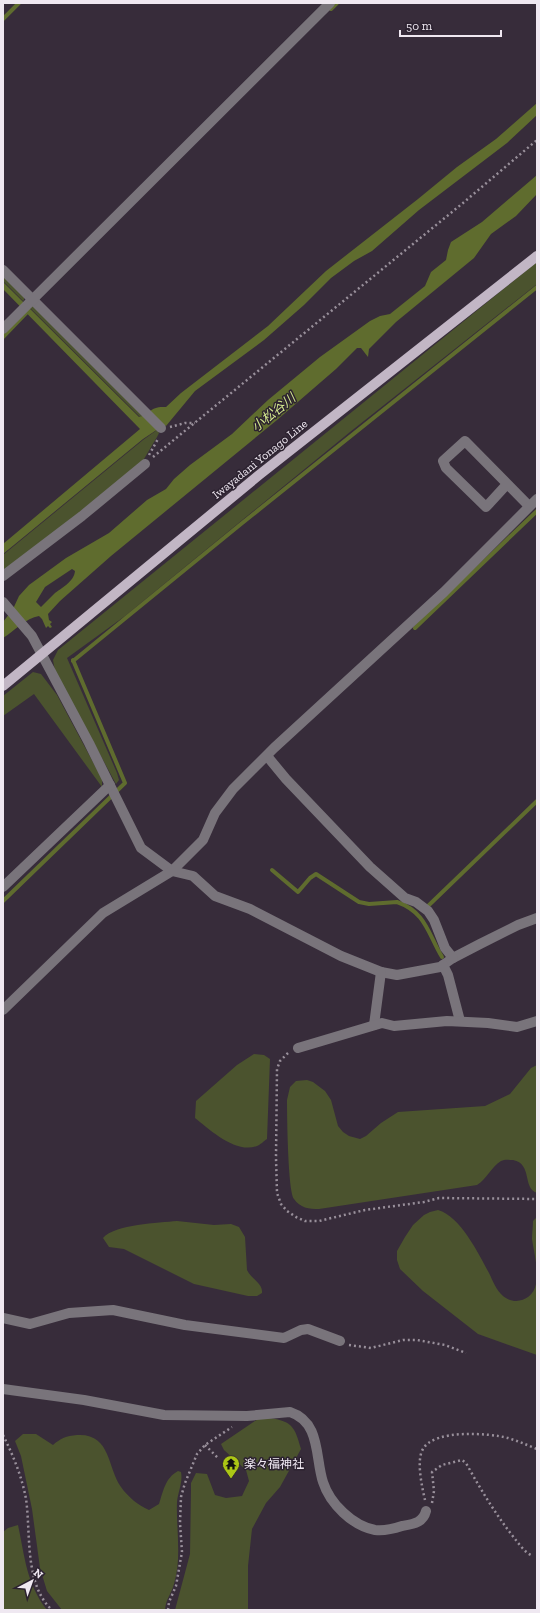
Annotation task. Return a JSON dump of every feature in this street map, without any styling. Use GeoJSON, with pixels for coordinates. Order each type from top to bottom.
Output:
{"type":"FeatureCollection","features":[{"type":"Feature","properties":{"kind":"main road","name":"Iwayadani Yonago Line"},"geometry":{"type":"LineString","coordinates":[[3,686],[259,475],[537,256]]}},
{"type":"Feature","properties":{"kind":"street"},"geometry":{"type":"LineString","coordinates":[[3,329],[330,3]]}},
{"type":"Feature","properties":{"kind":"street"},"geometry":{"type":"LineString","coordinates":[[3,270],[143,411],[162,428]]}},
{"type":"Feature","properties":{"kind":"street"},"geometry":{"type":"LineString","coordinates":[[507,484],[486,507],[446,468],[443,461],[465,441],[529,506]]}},
{"type":"Feature","properties":{"kind":"street"},"geometry":{"type":"LineString","coordinates":[[3,576],[82,516],[145,464]]}},
{"type":"Feature","properties":{"kind":"street"},"geometry":{"type":"LineString","coordinates":[[3,1010],[103,913],[172,870],[203,840],[215,813],[233,789],[444,592],[537,499]]}},
{"type":"Feature","properties":{"kind":"street"},"geometry":{"type":"LineString","coordinates":[[3,602],[32,636],[141,848],[172,870],[193,876],[215,896],[222,900],[250,909],[341,956],[381,972],[397,975],[440,967],[453,958],[518,925],[537,918]]}},
{"type":"Feature","properties":{"kind":"street"},"geometry":{"type":"LineString","coordinates":[[267,756],[286,779],[370,868],[405,898],[416,902],[428,911],[434,920],[445,948],[453,958]]}},
{"type":"Feature","properties":{"kind":"street"},"geometry":{"type":"LineString","coordinates":[[3,887],[110,787]]}},
{"type":"Feature","properties":{"kind":"street"},"geometry":{"type":"LineString","coordinates":[[443,965],[448,975],[460,1021]]}},
{"type":"Feature","properties":{"kind":"street"},"geometry":{"type":"LineString","coordinates":[[374,1025],[381,972]]}},
{"type":"Feature","properties":{"kind":"street"},"geometry":{"type":"LineString","coordinates":[[298,1048],[382,1023],[394,1026],[460,1021],[517,1027],[537,1021]]}},
{"type":"Feature","properties":{"kind":"street"},"geometry":{"type":"LineString","coordinates":[[523,1026],[528,1029],[537,1026]]}},
{"type":"Feature","properties":{"kind":"street"},"geometry":{"type":"LineString","coordinates":[[3,1318],[30,1324],[69,1313],[114,1310],[185,1325],[284,1338],[301,1330],[308,1329],[341,1342]]}},
{"type":"Feature","properties":{"kind":"street"},"geometry":{"type":"LineString","coordinates":[[3,1388],[84,1400],[164,1415],[242,1416],[290,1412],[303,1419],[309,1425],[316,1444],[323,1482],[326,1489],[337,1505],[356,1522],[374,1530],[389,1530],[418,1522],[424,1516],[426,1511]]}},
{"type":"Feature","properties":{"kind":"path"},"geometry":{"type":"LineString","coordinates":[[145,464],[463,203],[537,140]]}},
{"type":"Feature","properties":{"kind":"path"},"geometry":{"type":"LineString","coordinates":[[145,464],[162,428],[185,422],[195,423]]}},
{"type":"Feature","properties":{"kind":"path"},"geometry":{"type":"LineString","coordinates":[[298,1048],[290,1051],[280,1061],[277,1069],[276,1093],[277,1193],[281,1204],[296,1217],[305,1221],[319,1221],[365,1210],[424,1202],[439,1198],[537,1199]]}},
{"type":"Feature","properties":{"kind":"path"},"geometry":{"type":"LineString","coordinates":[[341,1342],[371,1348],[403,1340],[417,1340],[445,1344],[466,1353]]}},
{"type":"Feature","properties":{"kind":"path"},"geometry":{"type":"LineString","coordinates":[[168,1610],[169,1602],[176,1586],[182,1552],[180,1524],[181,1497],[190,1469],[197,1454],[205,1445],[232,1428],[242,1416]]}},
{"type":"Feature","properties":{"kind":"path"},"geometry":{"type":"LineString","coordinates":[[426,1511],[420,1457],[423,1448],[432,1440],[445,1436],[478,1434],[507,1438],[537,1448]]}},
{"type":"Feature","properties":{"kind":"path"},"geometry":{"type":"LineString","coordinates":[[3,1435],[20,1475],[26,1499],[33,1574],[39,1592],[52,1610]]}},
{"type":"Feature","properties":{"kind":"path"},"geometry":{"type":"LineString","coordinates":[[205,1445],[219,1459]]}},
{"type":"Feature","properties":{"kind":"path"},"geometry":{"type":"LineString","coordinates":[[426,1511],[431,1505],[434,1491],[432,1472],[442,1464],[462,1460],[466,1463],[486,1500],[524,1549],[533,1556]]}},
{"type":"Feature","properties":{"kind":"shaded area"},"geometry":{"type":"Polygon","coordinates":[[[537,262],[537,284],[350,432],[125,616],[67,658],[117,773],[119,780],[116,784],[55,671],[53,660],[58,650],[537,262]]]}},
{"type":"Feature","properties":{"kind":"shaded area"},"geometry":{"type":"Polygon","coordinates":[[[3,273],[24,295],[23,301],[3,281],[3,273]]]}},
{"type":"Feature","properties":{"kind":"shaded area"},"geometry":{"type":"Polygon","coordinates":[[[32,305],[144,416],[140,417],[29,307],[32,305]]]}},
{"type":"Feature","properties":{"kind":"shaded area"},"geometry":{"type":"Polygon","coordinates":[[[157,430],[159,433],[157,437],[139,465],[3,573],[3,555],[157,430]]]}},
{"type":"Feature","properties":{"kind":"shaded area"},"geometry":{"type":"Polygon","coordinates":[[[33,672],[41,674],[57,695],[102,779],[102,787],[34,694],[3,716],[3,696],[33,672]]]}},
{"type":"Feature","properties":{"kind":"shaded area"},"geometry":{"type":"Polygon","coordinates":[[[254,1054],[264,1055],[270,1059],[267,1139],[258,1145],[249,1148],[241,1147],[224,1140],[195,1118],[196,1101],[237,1065],[254,1054]]]}},
{"type":"Feature","properties":{"kind":"shaded area"},"geometry":{"type":"Polygon","coordinates":[[[537,1065],[537,1193],[532,1190],[523,1166],[519,1162],[513,1160],[502,1160],[484,1180],[477,1185],[319,1209],[305,1207],[296,1202],[294,1199],[290,1182],[289,1168],[287,1100],[290,1087],[296,1081],[307,1080],[313,1082],[325,1091],[331,1100],[338,1126],[349,1136],[360,1139],[398,1112],[485,1106],[510,1094],[531,1068],[537,1065]]]}},
{"type":"Feature","properties":{"kind":"shaded area"},"geometry":{"type":"Polygon","coordinates":[[[438,1210],[454,1220],[474,1246],[498,1291],[508,1299],[513,1301],[523,1300],[534,1290],[537,1279],[537,1355],[478,1334],[423,1291],[400,1269],[397,1260],[397,1251],[413,1225],[424,1215],[438,1210]]]}},
{"type":"Feature","properties":{"kind":"shaded area"},"geometry":{"type":"Polygon","coordinates":[[[537,1217],[537,1267],[532,1239],[533,1221],[537,1217]]]}},
{"type":"Feature","properties":{"kind":"shaded area"},"geometry":{"type":"Polygon","coordinates":[[[177,1221],[214,1225],[231,1224],[239,1227],[245,1237],[247,1270],[261,1286],[262,1293],[257,1296],[248,1296],[194,1284],[124,1249],[109,1247],[103,1238],[109,1233],[127,1227],[177,1221]]]}},
{"type":"Feature","properties":{"kind":"shaded area"},"geometry":{"type":"Polygon","coordinates":[[[269,1418],[283,1421],[292,1427],[295,1431],[301,1449],[280,1487],[266,1503],[252,1529],[248,1566],[248,1610],[175,1610],[190,1554],[191,1483],[196,1473],[207,1474],[215,1495],[226,1498],[242,1496],[249,1481],[246,1470],[224,1450],[221,1444],[258,1419],[269,1418]]]}},
{"type":"Feature","properties":{"kind":"shaded area"},"geometry":{"type":"Polygon","coordinates":[[[23,1434],[36,1434],[53,1445],[64,1438],[73,1435],[88,1436],[96,1439],[102,1445],[116,1479],[121,1487],[141,1506],[149,1510],[159,1504],[167,1481],[170,1477],[178,1471],[181,1472],[181,1483],[177,1502],[178,1564],[174,1584],[166,1602],[165,1610],[62,1610],[47,1591],[40,1568],[32,1509],[21,1456],[15,1441],[23,1434]]]}},
{"type":"Feature","properties":{"kind":"shaded area"},"geometry":{"type":"Polygon","coordinates":[[[18,1525],[30,1580],[47,1610],[3,1610],[3,1532],[8,1528],[18,1525]]]}},
{"type":"Feature","properties":{"kind":"water"},"geometry":{"type":"Polygon","coordinates":[[[537,103],[537,115],[507,143],[419,210],[372,251],[354,261],[331,278],[304,305],[264,340],[195,391],[166,426],[164,425],[143,439],[3,554],[3,544],[140,429],[3,289],[3,282],[139,417],[143,416],[153,409],[166,407],[181,393],[268,326],[326,271],[457,167],[496,139],[537,103]]]}},
{"type":"Feature","properties":{"kind":"water","name":"小松谷川"},"geometry":{"type":"Polygon","coordinates":[[[537,175],[537,194],[516,216],[491,234],[474,258],[396,322],[369,349],[368,357],[361,348],[357,348],[336,369],[277,420],[111,556],[60,601],[48,614],[49,620],[52,622],[50,624],[52,627],[50,628],[48,626],[46,628],[39,616],[34,617],[3,638],[3,622],[13,609],[19,596],[29,585],[66,558],[109,533],[147,500],[166,489],[174,479],[190,465],[232,434],[268,400],[320,357],[370,321],[380,316],[390,314],[425,286],[431,272],[446,260],[451,242],[482,222],[537,175]],[[72,569],[45,587],[36,602],[41,607],[54,594],[70,582],[75,571],[72,569]]]}},
{"type":"Feature","properties":{"kind":"waterway"},"geometry":{"type":"LineString","coordinates":[[3,19],[19,3]]}},
{"type":"Feature","properties":{"kind":"waterway"},"geometry":{"type":"LineString","coordinates":[[331,9],[337,3]]}},
{"type":"Feature","properties":{"kind":"waterway"},"geometry":{"type":"LineString","coordinates":[[73,661],[241,524],[537,287]]}},
{"type":"Feature","properties":{"kind":"waterway"},"geometry":{"type":"LineString","coordinates":[[3,337],[28,311]]}},
{"type":"Feature","properties":{"kind":"waterway"},"geometry":{"type":"LineString","coordinates":[[415,628],[537,511]]}},
{"type":"Feature","properties":{"kind":"waterway"},"geometry":{"type":"LineString","coordinates":[[3,901],[125,783],[73,660]]}},
{"type":"Feature","properties":{"kind":"waterway"},"geometry":{"type":"LineString","coordinates":[[428,906],[537,801]]}},
{"type":"Feature","properties":{"kind":"waterway"},"geometry":{"type":"LineString","coordinates":[[272,870],[298,892],[310,878],[316,874],[359,902],[369,904],[397,902],[407,906],[425,925],[442,957]]}},
{"type":"Feature","properties":{"kind":"place","name":"楽々福神社"},"geometry":{"type":"Point","coordinates":[231,1479]}}]}
